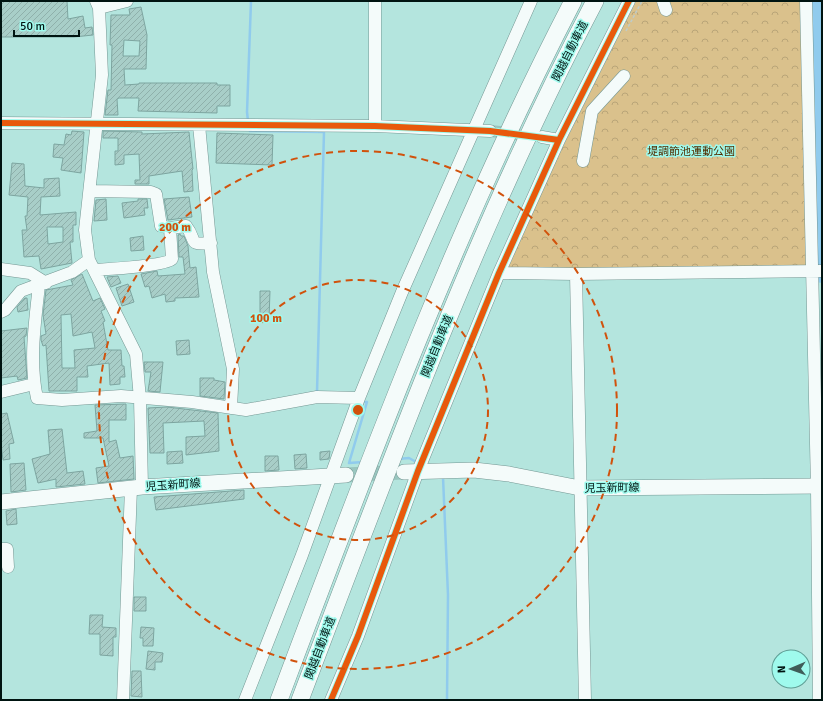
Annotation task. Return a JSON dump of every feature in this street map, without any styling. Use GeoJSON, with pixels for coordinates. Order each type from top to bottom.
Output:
{"type":"FeatureCollection","features":[{"type":"Feature","properties":{"kind":"highway","name":"関越自動車道"},"geometry":{"type":"LineString","coordinates":[[279,700],[384,422],[426,320],[498,155],[573,1]]}},
{"type":"Feature","properties":{"kind":"highway","name":"関越自動車道"},"geometry":{"type":"LineString","coordinates":[[300,700],[403,429],[466,273],[535,120],[595,1]]}},
{"type":"Feature","properties":{"kind":"main road","name":"児玉新町線"},"geometry":{"type":"LineString","coordinates":[[411,472],[474,470],[509,474],[580,488],[820,486]]}},
{"type":"Feature","properties":{"kind":"main road","name":"児玉新町線"},"geometry":{"type":"LineString","coordinates":[[1,502],[137,488],[346,475]]}},
{"type":"Feature","properties":{"kind":"street"},"geometry":{"type":"LineString","coordinates":[[123,700],[137,488],[140,399],[136,354],[92,265],[85,230],[102,75],[97,4],[127,1]]}},
{"type":"Feature","properties":{"kind":"street"},"geometry":{"type":"LineString","coordinates":[[374,126],[375,1]]}},
{"type":"Feature","properties":{"kind":"street"},"geometry":{"type":"LineString","coordinates":[[245,700],[331,476],[359,398],[402,292],[472,131],[531,1]]}},
{"type":"Feature","properties":{"kind":"street"},"geometry":{"type":"LineString","coordinates":[[331,700],[358,636],[411,472],[559,140],[629,1]]}},
{"type":"Feature","properties":{"kind":"street"},"geometry":{"type":"LineString","coordinates":[[806,1],[816,271],[820,486],[819,700]]}},
{"type":"Feature","properties":{"kind":"street"},"geometry":{"type":"LineString","coordinates":[[583,161],[592,111],[624,76]]}},
{"type":"Feature","properties":{"kind":"street"},"geometry":{"type":"LineString","coordinates":[[578,104],[592,111]]}},
{"type":"Feature","properties":{"kind":"street"},"geometry":{"type":"LineString","coordinates":[[1,123],[374,126],[490,131]]}},
{"type":"Feature","properties":{"kind":"street"},"geometry":{"type":"LineString","coordinates":[[199,125],[214,272],[233,369],[231,408]]}},
{"type":"Feature","properties":{"kind":"street"},"geometry":{"type":"LineString","coordinates":[[542,137],[559,140]]}},
{"type":"Feature","properties":{"kind":"street"},"geometry":{"type":"LineString","coordinates":[[90,191],[151,192],[156,194],[160,226],[170,228],[186,226],[193,242],[196,244],[211,243]]}},
{"type":"Feature","properties":{"kind":"street"},"geometry":{"type":"LineString","coordinates":[[1,312],[5,310],[21,291],[92,265],[169,262],[172,259],[170,228]]}},
{"type":"Feature","properties":{"kind":"street"},"geometry":{"type":"LineString","coordinates":[[1,269],[30,273],[42,284]]}},
{"type":"Feature","properties":{"kind":"street"},"geometry":{"type":"LineString","coordinates":[[499,273],[576,274],[816,271]]}},
{"type":"Feature","properties":{"kind":"street"},"geometry":{"type":"LineString","coordinates":[[576,274],[584,700]]}},
{"type":"Feature","properties":{"kind":"street"},"geometry":{"type":"LineString","coordinates":[[42,284],[34,329],[34,384],[37,398],[62,400],[121,396],[140,399],[192,402],[246,410],[317,397],[359,398]]}},
{"type":"Feature","properties":{"kind":"street"},"geometry":{"type":"LineString","coordinates":[[1,392],[34,384]]}},
{"type":"Feature","properties":{"kind":"street"},"geometry":{"type":"LineString","coordinates":[[1,549],[7,549],[8,567]]}},
{"type":"Feature","properties":{"kind":"path"},"geometry":{"type":"LineString","coordinates":[[625,34],[642,1]]}},
{"type":"Feature","properties":{"kind":"green space","name":"堤調節池運動公園"},"geometry":{"type":"Polygon","coordinates":[[[636,1],[804,1],[809,267],[504,270],[566,140],[636,1]]]}},
{"type":"Feature","properties":{"kind":"building"},"geometry":{"type":"Polygon","coordinates":[[[1,1],[67,1],[68,19],[83,16],[85,28],[92,27],[93,35],[74,37],[1,37],[1,1]]]}},
{"type":"Feature","properties":{"kind":"building"},"geometry":{"type":"Polygon","coordinates":[[[141,7],[147,35],[146,69],[124,69],[125,85],[139,83],[217,83],[217,85],[230,85],[230,106],[217,106],[217,113],[138,111],[139,98],[119,98],[117,99],[118,115],[105,115],[108,90],[111,90],[111,15],[130,15],[129,9],[141,7]],[[124,40],[123,56],[139,56],[140,41],[124,40]]]}},
{"type":"Feature","properties":{"kind":"building"},"geometry":{"type":"Polygon","coordinates":[[[72,131],[84,132],[81,173],[61,170],[63,158],[53,157],[54,144],[64,145],[66,134],[71,135],[72,131]]]}},
{"type":"Feature","properties":{"kind":"building"},"geometry":{"type":"Polygon","coordinates":[[[103,131],[142,132],[142,134],[189,132],[193,169],[193,191],[184,192],[182,171],[149,176],[149,184],[135,184],[135,180],[140,180],[139,154],[124,155],[124,164],[115,165],[115,151],[118,151],[118,138],[103,138],[103,131]]]}},
{"type":"Feature","properties":{"kind":"building"},"geometry":{"type":"Polygon","coordinates":[[[217,133],[273,135],[272,165],[216,163],[217,133]]]}},
{"type":"Feature","properties":{"kind":"building"},"geometry":{"type":"Polygon","coordinates":[[[12,163],[24,164],[25,186],[44,188],[44,179],[59,178],[60,196],[41,197],[40,215],[76,212],[76,225],[73,225],[73,242],[70,242],[72,263],[41,269],[39,256],[24,257],[22,230],[27,230],[25,216],[27,216],[28,197],[9,195],[12,163]],[[47,227],[48,244],[63,242],[63,227],[47,227]]]}},
{"type":"Feature","properties":{"kind":"building"},"geometry":{"type":"Polygon","coordinates":[[[189,197],[192,217],[168,220],[164,199],[189,197]]]}},
{"type":"Feature","properties":{"kind":"building"},"geometry":{"type":"Polygon","coordinates":[[[106,199],[107,220],[94,221],[96,200],[106,199]]]}},
{"type":"Feature","properties":{"kind":"building"},"geometry":{"type":"Polygon","coordinates":[[[138,199],[147,199],[148,208],[144,208],[145,215],[124,218],[122,203],[138,201],[138,199]]]}},
{"type":"Feature","properties":{"kind":"building"},"geometry":{"type":"Polygon","coordinates":[[[180,234],[181,236],[184,236],[188,246],[190,268],[196,267],[199,297],[175,298],[175,301],[166,302],[165,294],[152,298],[149,286],[145,287],[141,274],[157,271],[158,276],[185,274],[183,257],[179,257],[178,235],[180,234]]]}},
{"type":"Feature","properties":{"kind":"building"},"geometry":{"type":"Polygon","coordinates":[[[143,236],[144,250],[131,251],[130,238],[143,236]]]}},
{"type":"Feature","properties":{"kind":"building"},"geometry":{"type":"Polygon","coordinates":[[[82,274],[93,301],[100,298],[105,309],[101,311],[105,321],[103,322],[108,350],[121,350],[122,366],[124,366],[125,377],[120,377],[120,384],[110,385],[109,363],[87,366],[88,377],[77,377],[77,391],[49,391],[46,345],[43,346],[41,340],[41,336],[46,334],[43,315],[46,290],[73,285],[71,280],[82,274]],[[71,314],[61,315],[62,368],[75,368],[74,350],[95,348],[92,332],[73,336],[71,314]]]}},
{"type":"Feature","properties":{"kind":"building"},"geometry":{"type":"Polygon","coordinates":[[[118,276],[121,283],[111,287],[107,277],[118,276]]]}},
{"type":"Feature","properties":{"kind":"building"},"geometry":{"type":"Polygon","coordinates":[[[128,284],[134,302],[122,306],[116,288],[128,284]]]}},
{"type":"Feature","properties":{"kind":"building"},"geometry":{"type":"Polygon","coordinates":[[[260,291],[270,291],[269,319],[260,319],[260,291]]]}},
{"type":"Feature","properties":{"kind":"building"},"geometry":{"type":"Polygon","coordinates":[[[25,298],[27,298],[28,310],[18,312],[17,307],[25,298]]]}},
{"type":"Feature","properties":{"kind":"building"},"geometry":{"type":"Polygon","coordinates":[[[27,328],[26,336],[24,337],[27,378],[18,380],[17,376],[1,378],[1,331],[27,328]]]}},
{"type":"Feature","properties":{"kind":"building"},"geometry":{"type":"Polygon","coordinates":[[[189,340],[190,354],[177,355],[176,341],[189,340]]]}},
{"type":"Feature","properties":{"kind":"building"},"geometry":{"type":"Polygon","coordinates":[[[144,362],[163,362],[160,392],[148,391],[151,372],[145,372],[144,362]]]}},
{"type":"Feature","properties":{"kind":"building"},"geometry":{"type":"Polygon","coordinates":[[[200,378],[214,378],[214,380],[225,382],[224,399],[200,396],[200,378]]]}},
{"type":"Feature","properties":{"kind":"building"},"geometry":{"type":"Polygon","coordinates":[[[126,404],[126,420],[109,420],[109,442],[116,440],[120,458],[133,456],[134,479],[98,483],[96,468],[109,466],[103,438],[84,438],[84,433],[97,431],[95,405],[126,404]]]}},
{"type":"Feature","properties":{"kind":"building"},"geometry":{"type":"Polygon","coordinates":[[[167,407],[218,413],[219,451],[186,455],[186,437],[205,436],[204,421],[163,423],[164,453],[150,453],[148,408],[167,407]]]}},
{"type":"Feature","properties":{"kind":"building"},"geometry":{"type":"Polygon","coordinates":[[[7,413],[14,443],[9,444],[10,459],[3,460],[1,444],[1,414],[7,413]]]}},
{"type":"Feature","properties":{"kind":"building"},"geometry":{"type":"Polygon","coordinates":[[[62,429],[67,473],[83,471],[85,484],[56,487],[56,479],[38,483],[32,459],[50,454],[48,430],[62,429]]]}},
{"type":"Feature","properties":{"kind":"building"},"geometry":{"type":"Polygon","coordinates":[[[182,451],[183,463],[167,464],[167,452],[182,451]]]}},
{"type":"Feature","properties":{"kind":"building"},"geometry":{"type":"Polygon","coordinates":[[[330,451],[329,459],[320,460],[320,452],[330,451]]]}},
{"type":"Feature","properties":{"kind":"building"},"geometry":{"type":"Polygon","coordinates":[[[306,454],[307,468],[295,469],[294,455],[306,454]]]}},
{"type":"Feature","properties":{"kind":"building"},"geometry":{"type":"Polygon","coordinates":[[[265,456],[278,456],[279,470],[265,471],[265,456]]]}},
{"type":"Feature","properties":{"kind":"building"},"geometry":{"type":"Polygon","coordinates":[[[24,463],[26,490],[11,492],[10,464],[24,463]]]}},
{"type":"Feature","properties":{"kind":"building"},"geometry":{"type":"Polygon","coordinates":[[[244,490],[244,499],[156,510],[154,497],[244,490]]]}},
{"type":"Feature","properties":{"kind":"building"},"geometry":{"type":"Polygon","coordinates":[[[16,509],[17,524],[7,525],[6,511],[16,509]]]}},
{"type":"Feature","properties":{"kind":"building"},"geometry":{"type":"Polygon","coordinates":[[[134,597],[146,597],[146,611],[134,611],[134,597]]]}},
{"type":"Feature","properties":{"kind":"building"},"geometry":{"type":"Polygon","coordinates":[[[90,615],[103,615],[102,627],[116,628],[116,637],[113,637],[113,656],[100,655],[100,634],[89,634],[90,615]]]}},
{"type":"Feature","properties":{"kind":"building"},"geometry":{"type":"Polygon","coordinates":[[[141,627],[154,628],[153,646],[143,646],[143,638],[140,638],[141,627]]]}},
{"type":"Feature","properties":{"kind":"building"},"geometry":{"type":"Polygon","coordinates":[[[148,651],[163,653],[162,662],[155,662],[155,670],[146,669],[148,651]]]}},
{"type":"Feature","properties":{"kind":"building"},"geometry":{"type":"Polygon","coordinates":[[[132,671],[141,671],[142,697],[131,696],[132,671]]]}},
{"type":"Feature","properties":{"kind":"waterway"},"geometry":{"type":"LineString","coordinates":[[248,121],[247,112],[251,1]]}},
{"type":"Feature","properties":{"kind":"waterway"},"geometry":{"type":"LineString","coordinates":[[817,1],[822,275]]}},
{"type":"Feature","properties":{"kind":"waterway"},"geometry":{"type":"LineString","coordinates":[[249,128],[250,131],[324,132],[317,392]]}},
{"type":"Feature","properties":{"kind":"waterway"},"geometry":{"type":"LineString","coordinates":[[362,402],[367,402],[349,463],[363,462]]}},
{"type":"Feature","properties":{"kind":"waterway"},"geometry":{"type":"LineString","coordinates":[[398,459],[409,458],[418,463]]}},
{"type":"Feature","properties":{"kind":"waterway"},"geometry":{"type":"LineString","coordinates":[[443,477],[448,595],[447,700]]}},
{"type":"Feature","properties":{"kind":"tunnel"},"geometry":{"type":"LineString","coordinates":[[490,131],[535,136]]}},
{"type":"Feature","properties":{"kind":"tunnel"},"geometry":{"type":"LineString","coordinates":[[346,475],[404,472]]}},
{"type":"Feature","properties":{"kind":"cycle path"},"geometry":{"type":"LineString","coordinates":[[331,700],[358,636],[418,471],[499,273],[559,140],[629,1]]}},
{"type":"Feature","properties":{"kind":"cycle path"},"geometry":{"type":"LineString","coordinates":[[1,123],[375,126],[490,131],[559,140]]}}]}
